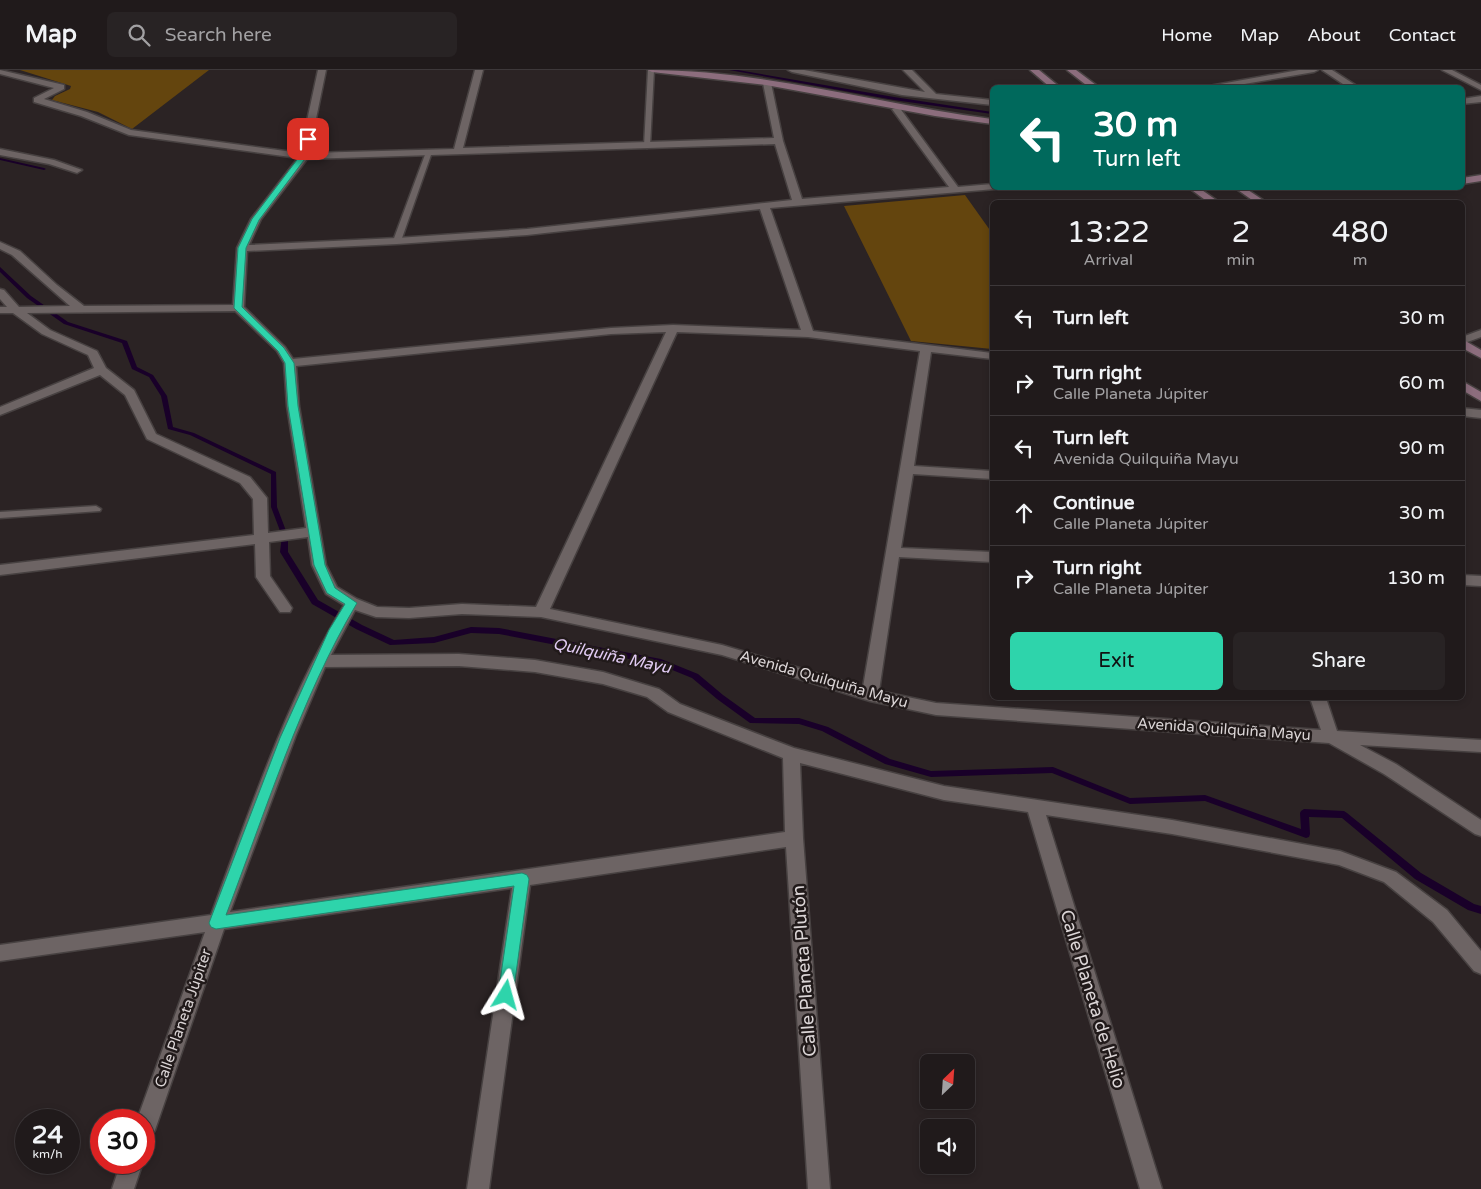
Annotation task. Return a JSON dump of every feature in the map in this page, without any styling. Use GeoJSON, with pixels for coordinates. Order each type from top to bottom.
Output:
{"type":"FeatureCollection","features":[{"type":"Feature","properties":{"kind":"street"},"geometry":{"type":"LineString","coordinates":[[238,308],[242,248],[256,219],[304,156],[322,70]]}},
{"type":"Feature","properties":{"kind":"street"},"geometry":{"type":"LineString","coordinates":[[458,151],[479,70]]}},
{"type":"Feature","properties":{"kind":"street"},"geometry":{"type":"LineString","coordinates":[[652,70],[720,76],[767,83],[896,109],[990,122]]}},
{"type":"Feature","properties":{"kind":"street"},"geometry":{"type":"LineString","coordinates":[[792,70],[935,97],[990,103]]}},
{"type":"Feature","properties":{"kind":"street"},"geometry":{"type":"LineString","coordinates":[[907,70],[935,97]]}},
{"type":"Feature","properties":{"kind":"street"},"geometry":{"type":"LineString","coordinates":[[1034,70],[1053,85]]}},
{"type":"Feature","properties":{"kind":"street"},"geometry":{"type":"LineString","coordinates":[[1071,70],[1092,85]]}},
{"type":"Feature","properties":{"kind":"street"},"geometry":{"type":"LineString","coordinates":[[1221,85],[1314,70]]}},
{"type":"Feature","properties":{"kind":"street"},"geometry":{"type":"LineString","coordinates":[[1326,70],[1351,85]]}},
{"type":"Feature","properties":{"kind":"street"},"geometry":{"type":"LineString","coordinates":[[1446,70],[1481,88]]}},
{"type":"Feature","properties":{"kind":"street"},"geometry":{"type":"LineString","coordinates":[[0,72],[61,87],[37,100],[84,114],[129,132],[304,156],[779,141]]}},
{"type":"Feature","properties":{"kind":"street"},"geometry":{"type":"LineString","coordinates":[[767,83],[779,141],[798,202]]}},
{"type":"Feature","properties":{"kind":"street"},"geometry":{"type":"LineString","coordinates":[[1465,102],[1481,100]]}},
{"type":"Feature","properties":{"kind":"street"},"geometry":{"type":"LineString","coordinates":[[896,109],[956,190]]}},
{"type":"Feature","properties":{"kind":"street"},"geometry":{"type":"LineString","coordinates":[[0,152],[51,162],[77,170]]}},
{"type":"Feature","properties":{"kind":"street"},"geometry":{"type":"LineString","coordinates":[[1465,181],[1481,178]]}},
{"type":"Feature","properties":{"kind":"street"},"geometry":{"type":"LineString","coordinates":[[242,248],[397,241],[527,232],[798,202],[990,188]]}},
{"type":"Feature","properties":{"kind":"street"},"geometry":{"type":"LineString","coordinates":[[1196,190],[1211,200]]}},
{"type":"Feature","properties":{"kind":"street"},"geometry":{"type":"LineString","coordinates":[[1242,190],[1258,200]]}},
{"type":"Feature","properties":{"kind":"street"},"geometry":{"type":"LineString","coordinates":[[764,206],[808,334]]}},
{"type":"Feature","properties":{"kind":"street"},"geometry":{"type":"LineString","coordinates":[[0,244],[16,253],[53,287],[81,309]]}},
{"type":"Feature","properties":{"kind":"street"},"geometry":{"type":"LineString","coordinates":[[0,292],[16,310],[46,332],[93,353],[101,370],[130,393],[151,436],[245,480],[260,498],[260,539],[263,577],[285,608]]}},
{"type":"Feature","properties":{"kind":"street"},"geometry":{"type":"LineString","coordinates":[[0,310],[238,308],[281,349],[290,363],[293,406],[313,532],[0,570]]}},
{"type":"Feature","properties":{"kind":"street"},"geometry":{"type":"LineString","coordinates":[[541,612],[673,328]]}},
{"type":"Feature","properties":{"kind":"street"},"geometry":{"type":"LineString","coordinates":[[290,363],[602,332],[673,328],[808,334],[990,356]]}},
{"type":"Feature","properties":{"kind":"street"},"geometry":{"type":"LineString","coordinates":[[1465,341],[1481,333]]}},
{"type":"Feature","properties":{"kind":"street"},"geometry":{"type":"LineString","coordinates":[[1465,344],[1481,355]]}},
{"type":"Feature","properties":{"kind":"street"},"geometry":{"type":"LineString","coordinates":[[870,695],[892,552],[908,470],[926,347]]}},
{"type":"Feature","properties":{"kind":"street"},"geometry":{"type":"LineString","coordinates":[[0,411],[101,370]]}},
{"type":"Feature","properties":{"kind":"street"},"geometry":{"type":"LineString","coordinates":[[1465,386],[1481,397]]}},
{"type":"Feature","properties":{"kind":"street"},"geometry":{"type":"LineString","coordinates":[[1465,412],[1481,414]]}},
{"type":"Feature","properties":{"kind":"street"},"geometry":{"type":"LineString","coordinates":[[908,470],[990,475]]}},
{"type":"Feature","properties":{"kind":"street","name":"Avenida Quilquiña Mayu"},"geometry":{"type":"LineString","coordinates":[[313,532],[319,565],[331,590],[352,603],[376,612],[408,613],[462,608],[541,612],[722,650],[870,695],[936,709],[1331,737],[1390,769],[1481,829]]}},
{"type":"Feature","properties":{"kind":"street"},"geometry":{"type":"LineString","coordinates":[[892,552],[990,557]]}},
{"type":"Feature","properties":{"kind":"street"},"geometry":{"type":"LineString","coordinates":[[1465,580],[1481,581]]}},
{"type":"Feature","properties":{"kind":"street","name":"Calle Planeta Júpiter"},"geometry":{"type":"LineString","coordinates":[[151,1109],[216,923],[287,738],[335,630],[352,603]]}},
{"type":"Feature","properties":{"kind":"street"},"geometry":{"type":"LineString","coordinates":[[321,662],[459,660],[535,666],[603,678],[653,693],[674,708],[791,754],[944,793],[1172,827],[1340,858],[1390,877],[1440,916],[1481,965]]}},
{"type":"Feature","properties":{"kind":"street"},"geometry":{"type":"LineString","coordinates":[[1319,700],[1331,737],[1481,746]]}},
{"type":"Feature","properties":{"kind":"street","name":"Calle Planeta Plutón"},"geometry":{"type":"LineString","coordinates":[[791,754],[794,838],[819,1189]]}},
{"type":"Feature","properties":{"kind":"street","name":"Calle Planeta de Helio"},"geometry":{"type":"LineString","coordinates":[[1035,808],[1151,1189]]}},
{"type":"Feature","properties":{"kind":"street"},"geometry":{"type":"LineString","coordinates":[[0,953],[522,879],[794,838]]}},
{"type":"Feature","properties":{"kind":"street"},"geometry":{"type":"LineString","coordinates":[[478,1189],[522,879]]}},
{"type":"Feature","properties":{"kind":"street"},"geometry":{"type":"LineString","coordinates":[[123,1189],[128,1174]]}},
{"type":"Feature","properties":{"kind":"lane"},"geometry":{"type":"LineString","coordinates":[[647,146],[652,70]]}},
{"type":"Feature","properties":{"kind":"lane"},"geometry":{"type":"LineString","coordinates":[[397,241],[429,152]]}},
{"type":"Feature","properties":{"kind":"lane"},"geometry":{"type":"LineString","coordinates":[[0,516],[96,509]]}},
{"type":"Feature","properties":{"kind":"shaded area"},"geometry":{"type":"Polygon","coordinates":[[[20,70],[209,70],[132,129],[98,112],[52,100],[55,96],[70,89],[71,86],[20,70]]]}},
{"type":"Feature","properties":{"kind":"shaded area"},"geometry":{"type":"Polygon","coordinates":[[[965,195],[990,230],[990,349],[911,341],[844,206],[965,195]]]}},
{"type":"Feature","properties":{"kind":"waterway"},"geometry":{"type":"LineString","coordinates":[[731,70],[894,99],[990,113]]}},
{"type":"Feature","properties":{"kind":"waterway"},"geometry":{"type":"LineString","coordinates":[[0,159],[44,169]]}},
{"type":"Feature","properties":{"kind":"waterway","name":"Quilquiña Mayu"},"geometry":{"type":"LineString","coordinates":[[0,269],[29,297],[66,323],[125,342],[134,368],[151,376],[164,396],[170,428],[192,434],[274,473],[274,507],[285,536],[284,552],[315,602],[359,627],[393,643],[434,640],[471,630],[499,631],[661,662],[695,676],[753,721],[799,721],[825,729],[888,762],[931,774],[1053,770],[1130,801],[1205,798],[1306,834],[1304,813],[1344,815],[1418,876],[1471,907],[1481,910]]}},
{"type":"Feature","properties":{"kind":"route"},"geometry":{"type":"LineString","coordinates":[[308,139],[304,156],[256,219],[242,248],[238,308],[281,349],[290,363],[293,406],[319,565],[331,590],[352,603],[335,630],[287,738],[216,923],[522,879],[506,995]]}}]}
